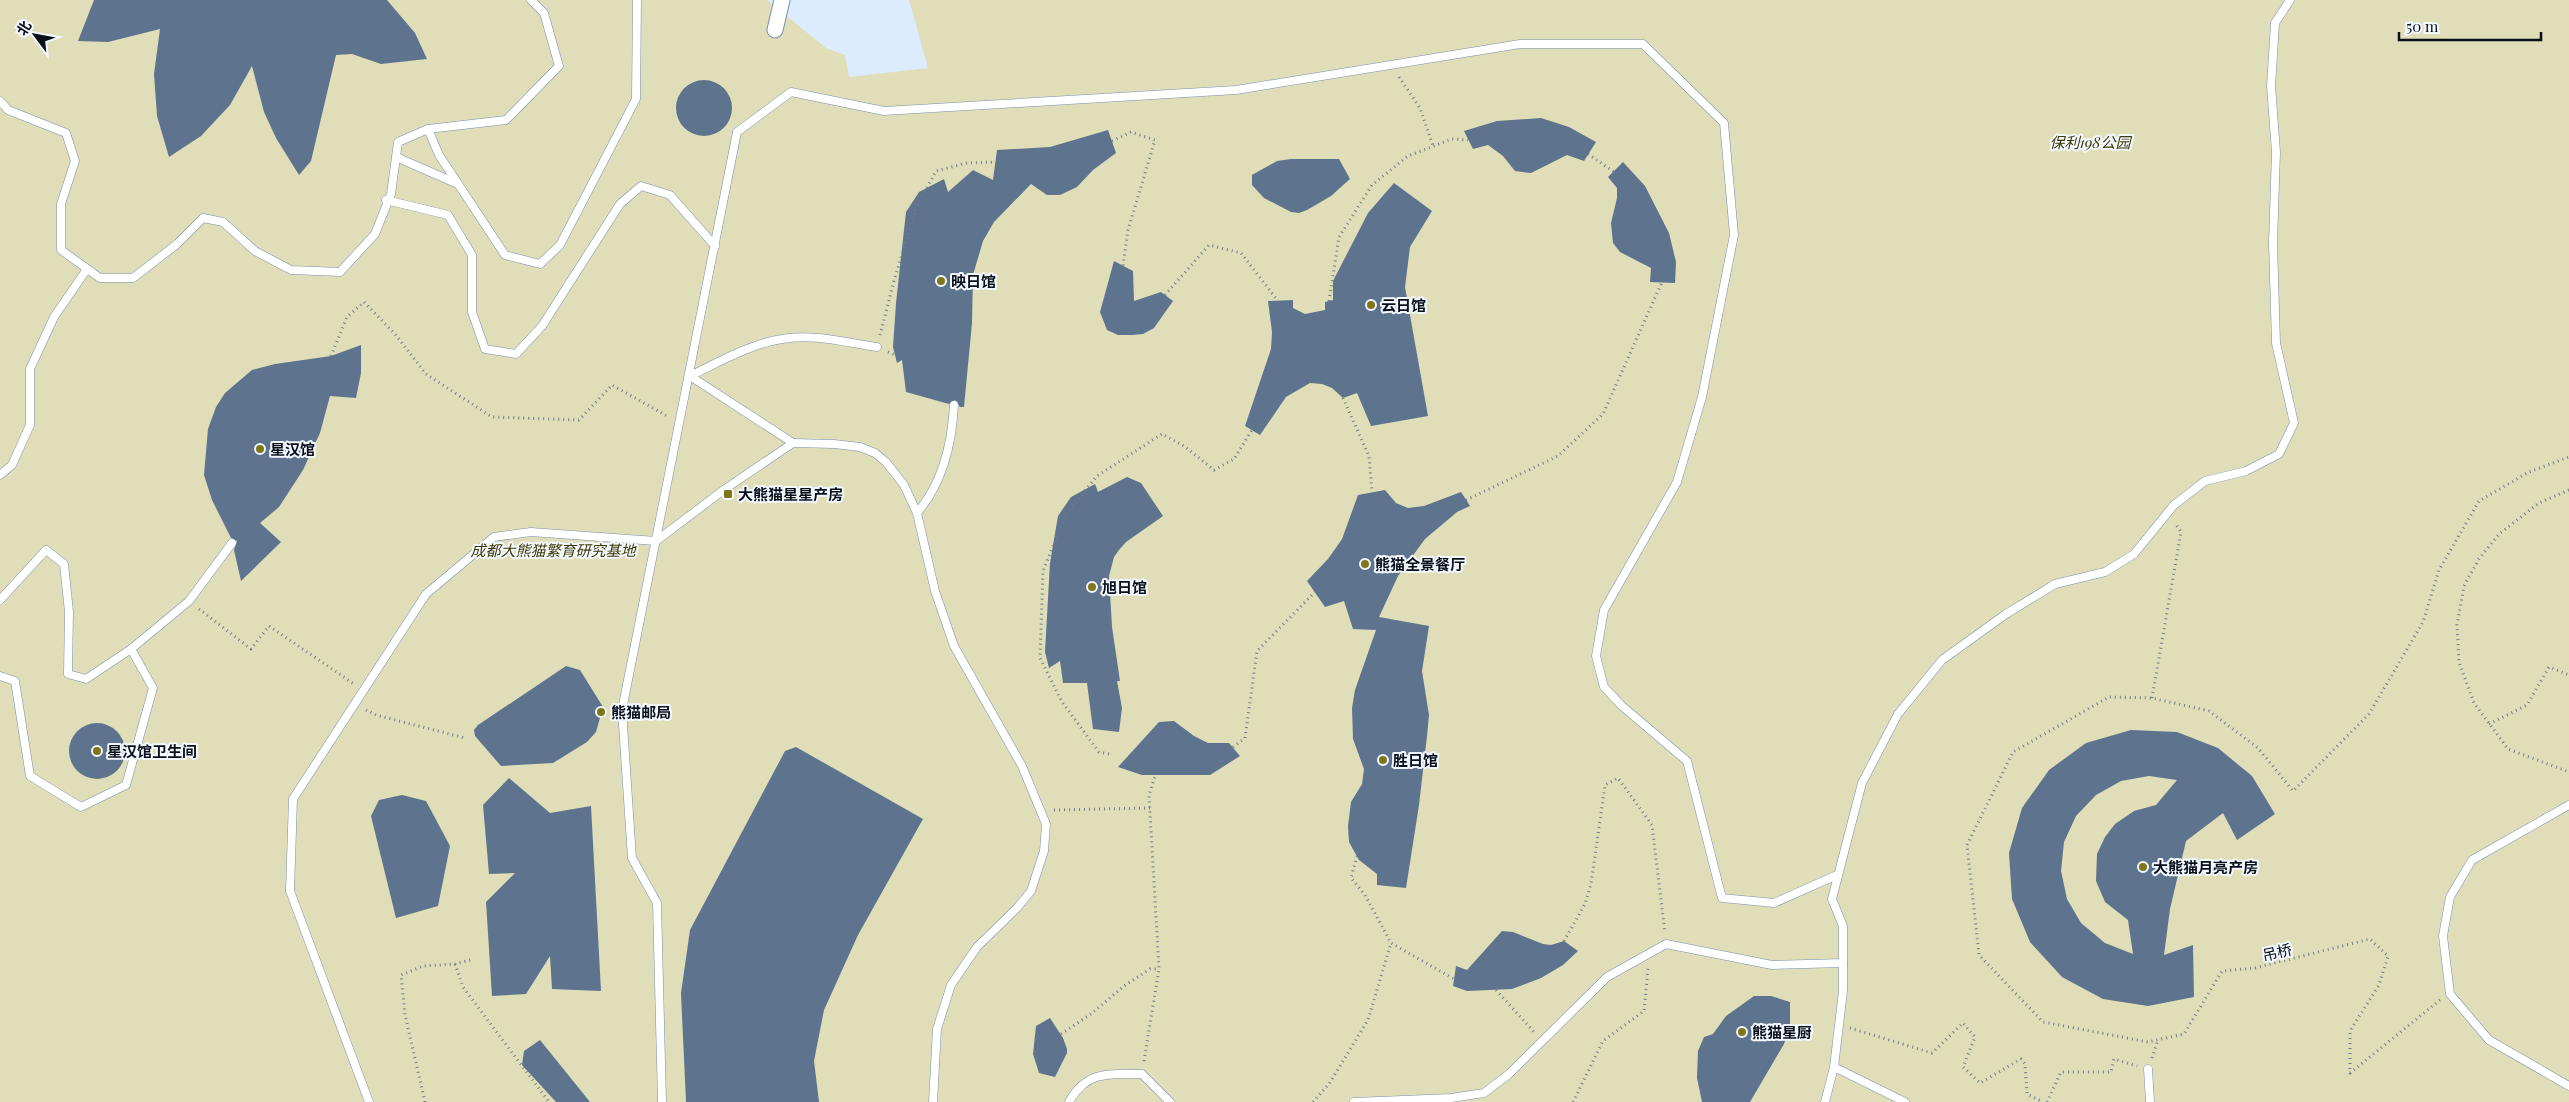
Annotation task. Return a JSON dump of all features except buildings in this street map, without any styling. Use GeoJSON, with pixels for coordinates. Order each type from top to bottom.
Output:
{"type":"FeatureCollection","features":[{"type":"Feature","properties":{"kind":"street"},"geometry":{"type":"LineString","coordinates":[[775,30],[782,0]]}},
{"type":"Feature","properties":{"kind":"lane"},"geometry":{"type":"LineString","coordinates":[[0,101],[8,110],[66,133],[75,161],[61,204],[61,250],[100,278],[133,278],[176,244],[203,218],[223,222],[255,251],[290,270],[340,272],[375,234],[386,200],[391,194],[398,142],[428,129],[506,120],[559,66],[544,13],[531,0]]}},
{"type":"Feature","properties":{"kind":"lane"},"geometry":{"type":"LineString","coordinates":[[428,129],[439,155],[505,255],[540,264],[560,245],[636,98],[638,0]]}},
{"type":"Feature","properties":{"kind":"lane"},"geometry":{"type":"LineString","coordinates":[[1825,1102],[1834,1067],[1843,963],[1843,926],[1832,899],[1862,783],[1898,714],[1942,660],[2006,614],[2055,584],[2105,572],[2134,554],[2174,505],[2205,481],[2246,471],[2279,454],[2294,423],[2276,343],[2273,243],[2276,152],[2271,86],[2275,23],[2290,0]]}},
{"type":"Feature","properties":{"kind":"lane"},"geometry":{"type":"LineString","coordinates":[[662,1102],[657,903],[632,858],[622,710],[690,376],[737,132],[791,92],[884,111],[1236,90],[1520,44],[1643,44],[1724,124],[1734,235],[1702,397],[1677,482],[1604,610],[1596,656],[1604,687],[1622,706],[1687,761],[1722,898],[1774,903],[1837,875]]}},
{"type":"Feature","properties":{"kind":"lane"},"geometry":{"type":"LineString","coordinates":[[396,157],[458,184]]}},
{"type":"Feature","properties":{"kind":"lane"},"geometry":{"type":"LineString","coordinates":[[386,200],[448,215],[472,255],[472,312],[485,349],[516,354],[542,326],[620,204],[641,186],[670,195],[715,246]]}},
{"type":"Feature","properties":{"kind":"lane"},"geometry":{"type":"LineString","coordinates":[[0,475],[12,465],[30,425],[30,369],[54,317],[87,269]]}},
{"type":"Feature","properties":{"kind":"lane"},"geometry":{"type":"LineString","coordinates":[[690,376],[739,353],[784,338],[806,338],[877,347]]}},
{"type":"Feature","properties":{"kind":"lane"},"geometry":{"type":"LineString","coordinates":[[690,376],[792,443],[860,447],[875,453],[896,473],[917,513],[935,591],[954,646],[1022,766],[1046,824],[1044,851],[1031,890],[1017,908],[977,947],[951,985],[941,1009],[937,1029],[933,1102]]}},
{"type":"Feature","properties":{"kind":"lane"},"geometry":{"type":"LineString","coordinates":[[917,513],[939,476],[952,428],[954,405]]}},
{"type":"Feature","properties":{"kind":"lane"},"geometry":{"type":"LineString","coordinates":[[369,1102],[290,891],[293,799],[426,594],[494,537],[531,532],[656,541],[725,489],[792,443]]}},
{"type":"Feature","properties":{"kind":"lane"},"geometry":{"type":"LineString","coordinates":[[0,600],[46,550],[64,564],[68,612],[68,674],[86,679],[131,648],[189,601],[232,543]]}},
{"type":"Feature","properties":{"kind":"lane"},"geometry":{"type":"LineString","coordinates":[[0,676],[15,681],[30,776],[81,807],[126,785],[153,688],[131,648]]}},
{"type":"Feature","properties":{"kind":"lane"},"geometry":{"type":"LineString","coordinates":[[2569,805],[2472,860],[2450,897],[2443,936],[2450,994],[2489,1040],[2569,1086]]}},
{"type":"Feature","properties":{"kind":"lane"},"geometry":{"type":"LineString","coordinates":[[1354,1102],[1451,1098],[1484,1093],[1509,1074],[1607,977],[1666,944],[1772,965],[1843,963]]}},
{"type":"Feature","properties":{"kind":"lane"},"geometry":{"type":"LineString","coordinates":[[1834,1067],[1905,1102]]}},
{"type":"Feature","properties":{"kind":"lane"},"geometry":{"type":"LineString","coordinates":[[2148,1070],[2150,1102]]}},
{"type":"Feature","properties":{"kind":"lane"},"geometry":{"type":"LineString","coordinates":[[1069,1102],[1077,1088],[1100,1074],[1142,1074],[1170,1102]]}},
{"type":"Feature","properties":{"kind":"path"},"geometry":{"type":"LineString","coordinates":[[1390,64],[1420,108],[1432,146]]}},
{"type":"Feature","properties":{"kind":"path"},"geometry":{"type":"LineString","coordinates":[[1112,141],[1131,132],[1155,140],[1128,230],[1123,266]]}},
{"type":"Feature","properties":{"kind":"path"},"geometry":{"type":"LineString","coordinates":[[1329,301],[1339,237],[1372,185],[1408,156],[1452,139],[1468,140]]}},
{"type":"Feature","properties":{"kind":"path"},"geometry":{"type":"LineString","coordinates":[[1588,154],[1614,172]]}},
{"type":"Feature","properties":{"kind":"path"},"geometry":{"type":"LineString","coordinates":[[895,356],[877,347],[916,208],[936,171],[967,163],[996,162]]}},
{"type":"Feature","properties":{"kind":"path"},"geometry":{"type":"LineString","coordinates":[[1165,295],[1209,244],[1241,253],[1278,301]]}},
{"type":"Feature","properties":{"kind":"path"},"geometry":{"type":"LineString","coordinates":[[1466,500],[1558,456],[1603,414],[1662,282]]}},
{"type":"Feature","properties":{"kind":"path"},"geometry":{"type":"LineString","coordinates":[[331,356],[347,317],[364,302],[395,334],[426,374],[492,417],[579,420],[612,385],[680,423]]}},
{"type":"Feature","properties":{"kind":"path"},"geometry":{"type":"LineString","coordinates":[[1342,398],[1369,456],[1372,492]]}},
{"type":"Feature","properties":{"kind":"path"},"geometry":{"type":"LineString","coordinates":[[1109,754],[1099,752],[1062,702],[1040,658],[1043,571],[1066,514],[1097,476],[1162,434],[1184,446],[1214,470],[1234,459],[1252,430]]}},
{"type":"Feature","properties":{"kind":"path"},"geometry":{"type":"LineString","coordinates":[[2047,1102],[2061,1072],[2111,1072],[2114,1059],[2148,1070],[2158,1040],[2148,1042],[2043,1022],[1979,955],[1967,845],[2013,752],[2108,697],[2152,698],[2209,712],[2258,748],[2293,790],[2369,714],[2423,622],[2440,570],[2479,501],[2529,472],[2569,457]]}},
{"type":"Feature","properties":{"kind":"path"},"geometry":{"type":"LineString","coordinates":[[2569,490],[2539,503],[2500,534],[2479,559],[2464,586],[2457,625],[2459,662],[2474,703],[2508,749],[2569,772]]}},
{"type":"Feature","properties":{"kind":"path"},"geometry":{"type":"LineString","coordinates":[[2152,698],[2182,532],[2167,513]]}},
{"type":"Feature","properties":{"kind":"path"},"geometry":{"type":"LineString","coordinates":[[1233,748],[1245,738],[1257,651],[1315,592]]}},
{"type":"Feature","properties":{"kind":"path"},"geometry":{"type":"LineString","coordinates":[[189,601],[251,648],[270,626],[363,690]]}},
{"type":"Feature","properties":{"kind":"path"},"geometry":{"type":"LineString","coordinates":[[2489,724],[2528,705],[2549,667],[2569,675]]}},
{"type":"Feature","properties":{"kind":"path"},"geometry":{"type":"LineString","coordinates":[[376,716],[465,738]]}},
{"type":"Feature","properties":{"kind":"path"},"geometry":{"type":"LineString","coordinates":[[1142,1074],[1159,969],[1149,795],[1155,776]]}},
{"type":"Feature","properties":{"kind":"path"},"geometry":{"type":"LineString","coordinates":[[1564,941],[1585,904],[1590,884],[1604,785],[1618,778],[1652,825],[1666,944]]}},
{"type":"Feature","properties":{"kind":"path"},"geometry":{"type":"LineString","coordinates":[[1040,810],[1150,808]]}},
{"type":"Feature","properties":{"kind":"path"},"geometry":{"type":"LineString","coordinates":[[1357,856],[1351,878],[1365,895],[1391,943],[1454,979]]}},
{"type":"Feature","properties":{"kind":"path","name":"吊桥"},"geometry":{"type":"LineString","coordinates":[[2158,1040],[2184,1034],[2222,971],[2255,968],[2370,939],[2388,956],[2379,985],[2350,1031],[2350,1073],[2425,1010],[2450,994]]}},
{"type":"Feature","properties":{"kind":"path"},"geometry":{"type":"LineString","coordinates":[[1314,1102],[1328,1084],[1368,1020],[1391,943]]}},
{"type":"Feature","properties":{"kind":"path"},"geometry":{"type":"LineString","coordinates":[[1573,1102],[1603,1041],[1644,1011],[1649,953]]}},
{"type":"Feature","properties":{"kind":"path"},"geometry":{"type":"LineString","coordinates":[[425,1102],[405,1015],[401,976],[423,966],[454,964],[474,959]]}},
{"type":"Feature","properties":{"kind":"path"},"geometry":{"type":"LineString","coordinates":[[454,964],[463,987],[549,1102]]}},
{"type":"Feature","properties":{"kind":"path"},"geometry":{"type":"LineString","coordinates":[[1061,1034],[1091,1014],[1124,986],[1150,969],[1159,969]]}},
{"type":"Feature","properties":{"kind":"path"},"geometry":{"type":"LineString","coordinates":[[1496,990],[1543,1041]]}},
{"type":"Feature","properties":{"kind":"path"},"geometry":{"type":"LineString","coordinates":[[1839,1024],[1932,1053],[1963,1023],[1975,1037],[1963,1067],[1980,1083],[2021,1059],[2025,1064],[2028,1094],[2043,1102]]}},
{"type":"Feature","properties":{"kind":"green space","name":"成都大熊猫繁育研究基地"},"geometry":{"type":"Polygon","coordinates":[[[0,0],[767,0],[826,48],[845,55],[849,77],[928,68],[909,0],[2569,0],[2569,1102],[0,1102],[0,0]]]}},
{"type":"Feature","properties":{"kind":"place","name":"映日馆"},"geometry":{"type":"Point","coordinates":[941,281]}},
{"type":"Feature","properties":{"kind":"place","name":"云日馆"},"geometry":{"type":"Point","coordinates":[1371,305]}},
{"type":"Feature","properties":{"kind":"place","name":"星汉馆"},"geometry":{"type":"Point","coordinates":[260,449]}},
{"type":"Feature","properties":{"kind":"place","name":"大熊猫星星产房"},"geometry":{"type":"Point","coordinates":[728,494]}},
{"type":"Feature","properties":{"kind":"place","name":"熊猫全景餐厅"},"geometry":{"type":"Point","coordinates":[1365,564]}},
{"type":"Feature","properties":{"kind":"place","name":"旭日馆"},"geometry":{"type":"Point","coordinates":[1092,587]}},
{"type":"Feature","properties":{"kind":"place","name":"熊猫邮局"},"geometry":{"type":"Point","coordinates":[601,712]}},
{"type":"Feature","properties":{"kind":"place","name":"星汉馆卫生间"},"geometry":{"type":"Point","coordinates":[97,751]}},
{"type":"Feature","properties":{"kind":"place","name":"胜日馆"},"geometry":{"type":"Point","coordinates":[1383,760]}},
{"type":"Feature","properties":{"kind":"place","name":"大熊猫月亮产房"},"geometry":{"type":"Point","coordinates":[2143,867]}},
{"type":"Feature","properties":{"kind":"place","name":"熊猫星厨"},"geometry":{"type":"Point","coordinates":[1742,1032]}},
{"type":"Feature","properties":{"kind":"park label","name":"保利198公园"},"geometry":{"type":"Point","coordinates":[2090,142]}}]}
